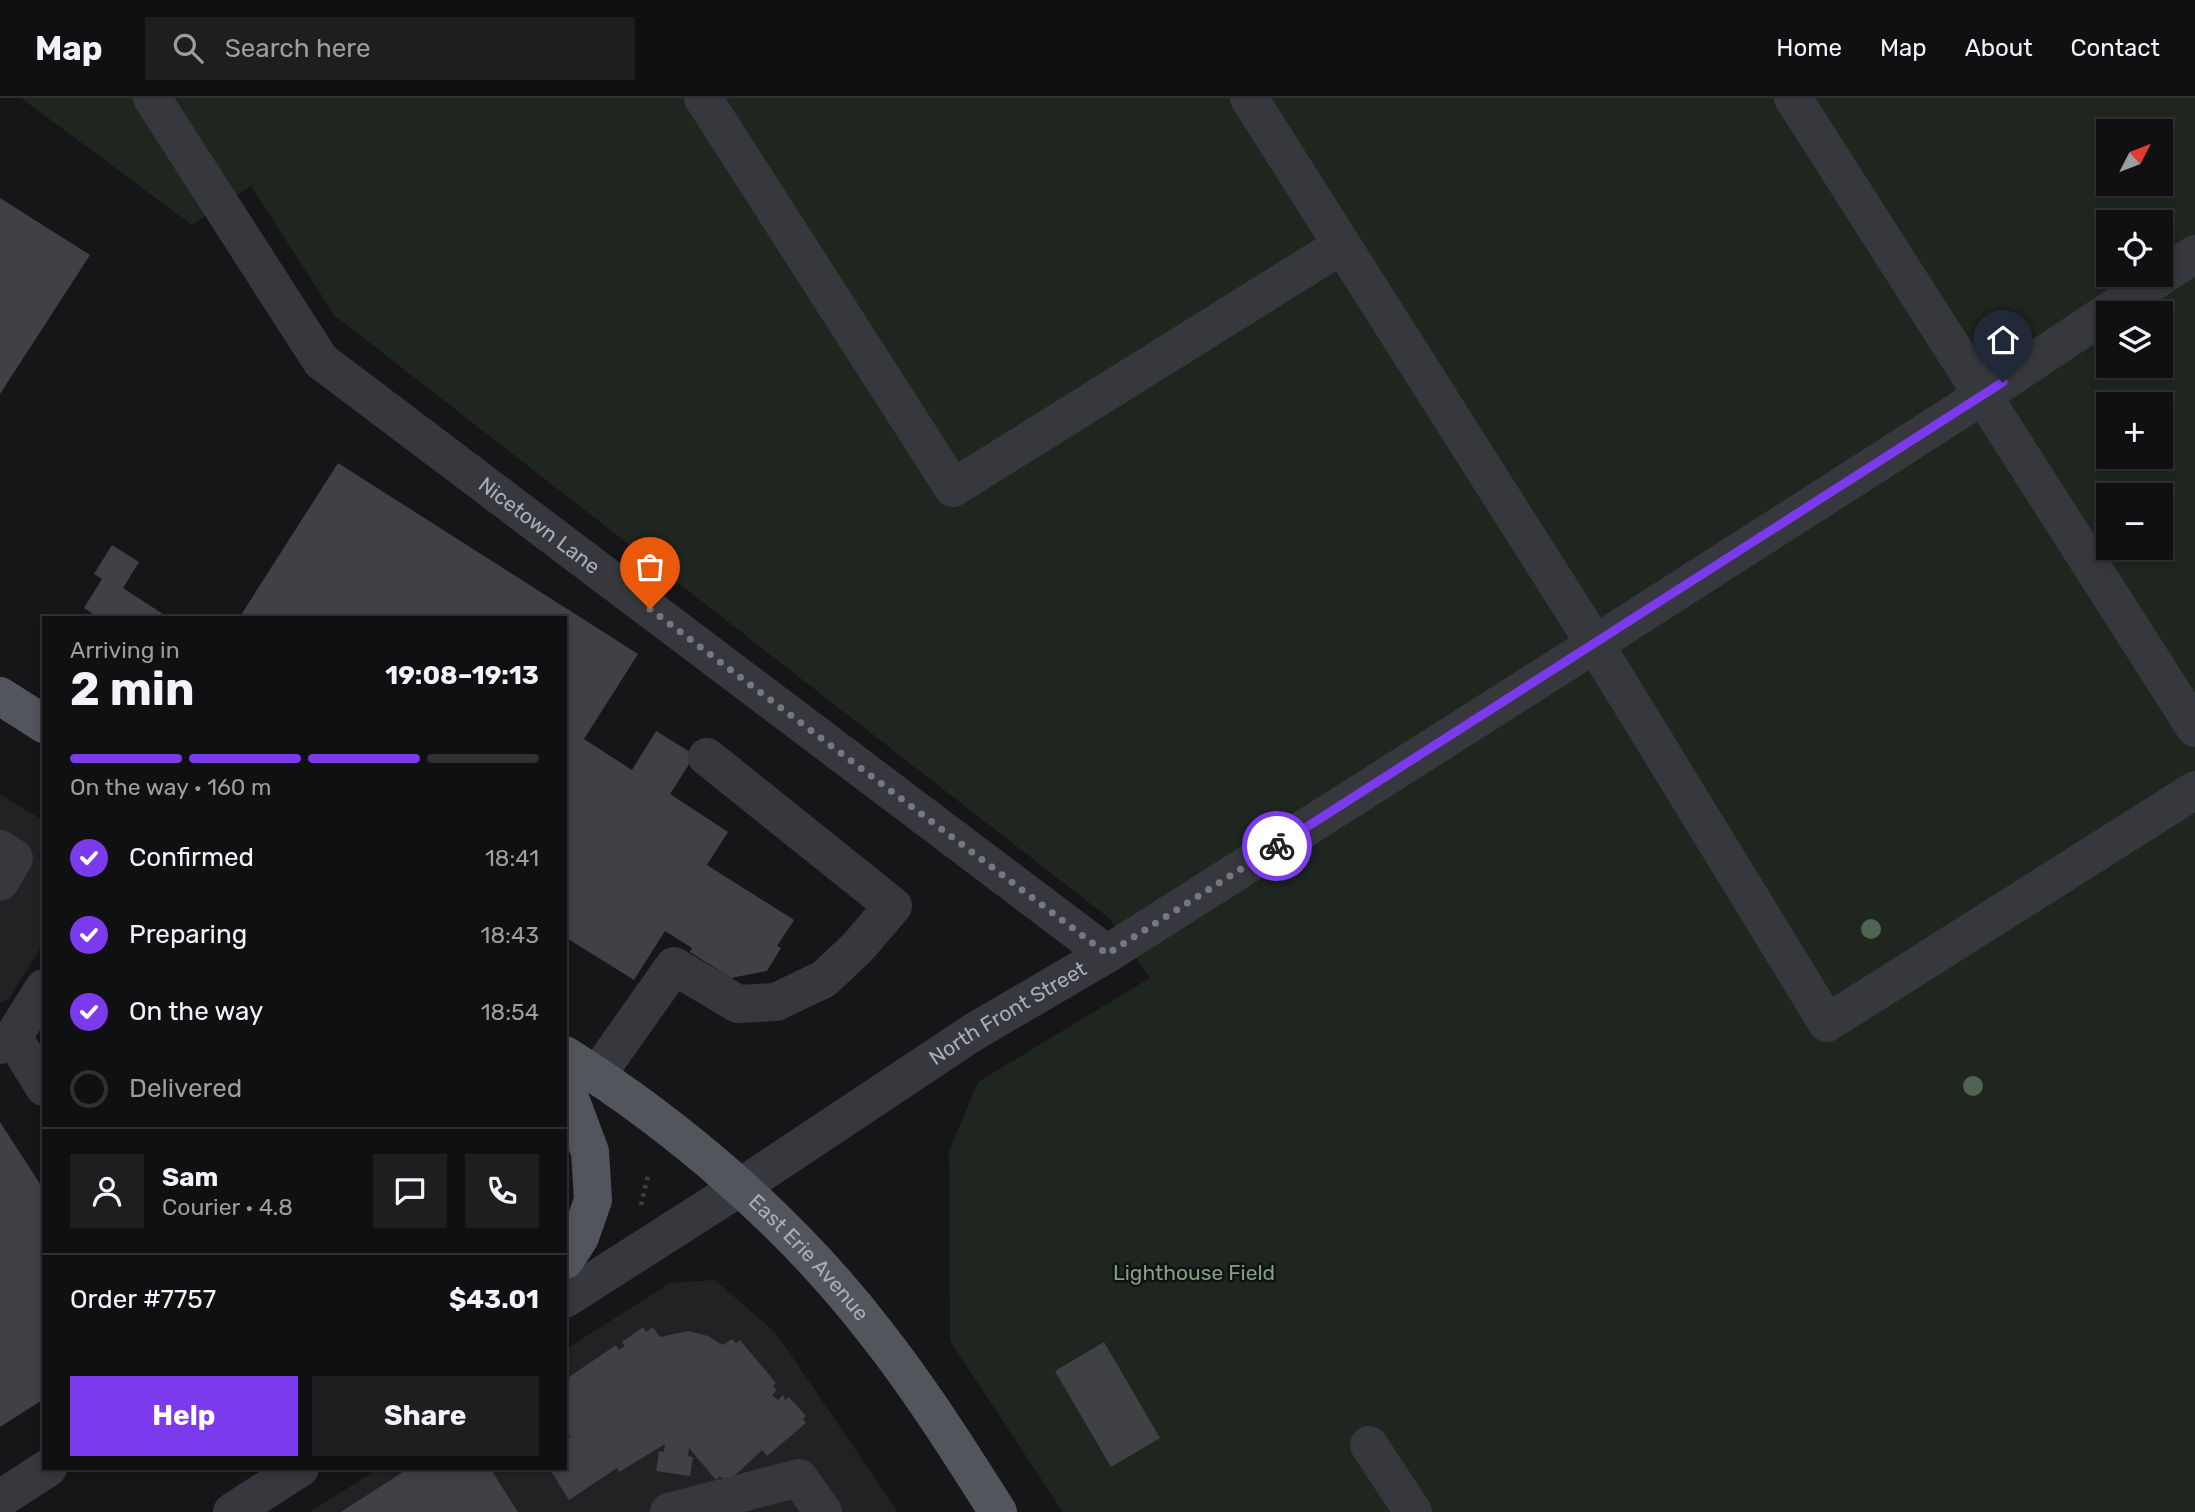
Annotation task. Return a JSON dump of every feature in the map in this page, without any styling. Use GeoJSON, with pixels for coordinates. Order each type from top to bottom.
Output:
{"type":"FeatureCollection","features":[{"type":"Feature","properties":{"kind":"main road"},"geometry":{"type":"LineString","coordinates":[[1,698],[42,723]]}},
{"type":"Feature","properties":{"kind":"main road"},"geometry":{"type":"LineString","coordinates":[[567,1257],[580,1237],[593,1200],[590,1152],[576,1072]]}},
{"type":"Feature","properties":{"kind":"main road","name":"East Erie Avenue"},"geometry":{"type":"LineString","coordinates":[[576,1072],[681,1138],[739,1187],[826,1274],[875,1331],[929,1405],[998,1512]]}},
{"type":"Feature","properties":{"kind":"street","name":"Nicetown Lane"},"geometry":{"type":"LineString","coordinates":[[152,98],[321,361],[1107,954]]}},
{"type":"Feature","properties":{"kind":"street"},"geometry":{"type":"LineString","coordinates":[[703,98],[953,488],[1342,245]]}},
{"type":"Feature","properties":{"kind":"street"},"geometry":{"type":"LineString","coordinates":[[1249,98],[1595,644],[1827,1023],[2195,790]]}},
{"type":"Feature","properties":{"kind":"street"},"geometry":{"type":"LineString","coordinates":[[1793,98],[2195,727]]}},
{"type":"Feature","properties":{"kind":"street","name":"North Front Street"},"geometry":{"type":"LineString","coordinates":[[567,1298],[972,1033],[1107,954],[1982,396],[2195,254]]}},
{"type":"Feature","properties":{"kind":"street"},"geometry":{"type":"LineString","coordinates":[[576,1072],[674,966],[738,1004],[776,1002],[824,979],[858,947],[893,906],[707,757]]}},
{"type":"Feature","properties":{"kind":"street"},"geometry":{"type":"LineString","coordinates":[[0,849],[14,858],[0,882]]}},
{"type":"Feature","properties":{"kind":"street"},"geometry":{"type":"LineString","coordinates":[[42,991],[7,1041],[42,1085]]}},
{"type":"Feature","properties":{"kind":"street"},"geometry":{"type":"LineString","coordinates":[[1369,1445],[1413,1512]]}},
{"type":"Feature","properties":{"kind":"street"},"geometry":{"type":"LineString","coordinates":[[0,1499],[45,1470]]}},
{"type":"Feature","properties":{"kind":"street"},"geometry":{"type":"LineString","coordinates":[[232,1512],[297,1470]]}},
{"type":"Feature","properties":{"kind":"street"},"geometry":{"type":"LineString","coordinates":[[670,1512],[799,1478],[823,1512]]}},
{"type":"Feature","properties":{"kind":"path"},"geometry":{"type":"LineString","coordinates":[[640,1208],[648,1175]]}},
{"type":"Feature","properties":{"kind":"shaded area"},"geometry":{"type":"Polygon","coordinates":[[[0,794],[42,820],[42,945],[10,997],[0,1003],[0,794]]]}},
{"type":"Feature","properties":{"kind":"shaded area"},"geometry":{"type":"Polygon","coordinates":[[[715,1280],[776,1333],[898,1512],[310,1512],[376,1470],[567,1470],[567,1349],[670,1283],[715,1280]]]}},
{"type":"Feature","properties":{"kind":"green space","name":"Lighthouse Field"},"geometry":{"type":"Polygon","coordinates":[[[21,98],[2195,98],[2195,1512],[1063,1512],[950,1341],[949,1151],[978,1082],[1150,978],[1110,919],[334,315],[251,186],[192,225],[21,98]]]}},
{"type":"Feature","properties":{"kind":"building"},"geometry":{"type":"Polygon","coordinates":[[[0,198],[90,255],[0,394],[0,198]]]}},
{"type":"Feature","properties":{"kind":"building"},"geometry":{"type":"Polygon","coordinates":[[[338,463],[638,654],[584,739],[632,770],[656,731],[695,755],[670,794],[728,832],[707,865],[794,920],[777,946],[781,948],[767,971],[731,978],[690,952],[692,948],[665,931],[634,980],[567,938],[567,616],[240,616],[338,463]]]}},
{"type":"Feature","properties":{"kind":"building"},"geometry":{"type":"Polygon","coordinates":[[[112,545],[139,562],[123,588],[166,616],[96,616],[84,608],[102,579],[94,574],[112,545]]]}},
{"type":"Feature","properties":{"kind":"building"},"geometry":{"type":"Polygon","coordinates":[[[0,1122],[42,1187],[42,1400],[0,1427],[0,1122]]]}},
{"type":"Feature","properties":{"kind":"building"},"geometry":{"type":"Polygon","coordinates":[[[643,1327],[646,1332],[653,1327],[660,1337],[688,1331],[708,1336],[723,1345],[732,1339],[736,1343],[740,1340],[776,1383],[773,1386],[777,1390],[772,1395],[778,1400],[783,1395],[785,1400],[789,1397],[806,1416],[803,1419],[806,1423],[767,1456],[762,1450],[727,1483],[720,1476],[716,1480],[689,1448],[688,1456],[693,1457],[690,1476],[656,1471],[659,1451],[664,1452],[665,1444],[619,1472],[617,1468],[569,1500],[550,1470],[567,1470],[567,1440],[571,1437],[567,1433],[567,1382],[569,1377],[616,1345],[619,1350],[625,1346],[622,1342],[643,1327]]]}},
{"type":"Feature","properties":{"kind":"building"},"geometry":{"type":"Polygon","coordinates":[[[1104,1342],[1160,1438],[1111,1467],[1055,1371],[1104,1342]]]}},
{"type":"Feature","properties":{"kind":"building"},"geometry":{"type":"Polygon","coordinates":[[[406,1470],[491,1470],[518,1512],[341,1512],[406,1470]]]}},
{"type":"Feature","properties":{"kind":"way so far"},"geometry":{"type":"LineString","coordinates":[[650,609],[1107,954],[1277,846]]}},
{"type":"Feature","properties":{"kind":"route"},"geometry":{"type":"LineString","coordinates":[[1277,846],[2003,382]]}}]}
